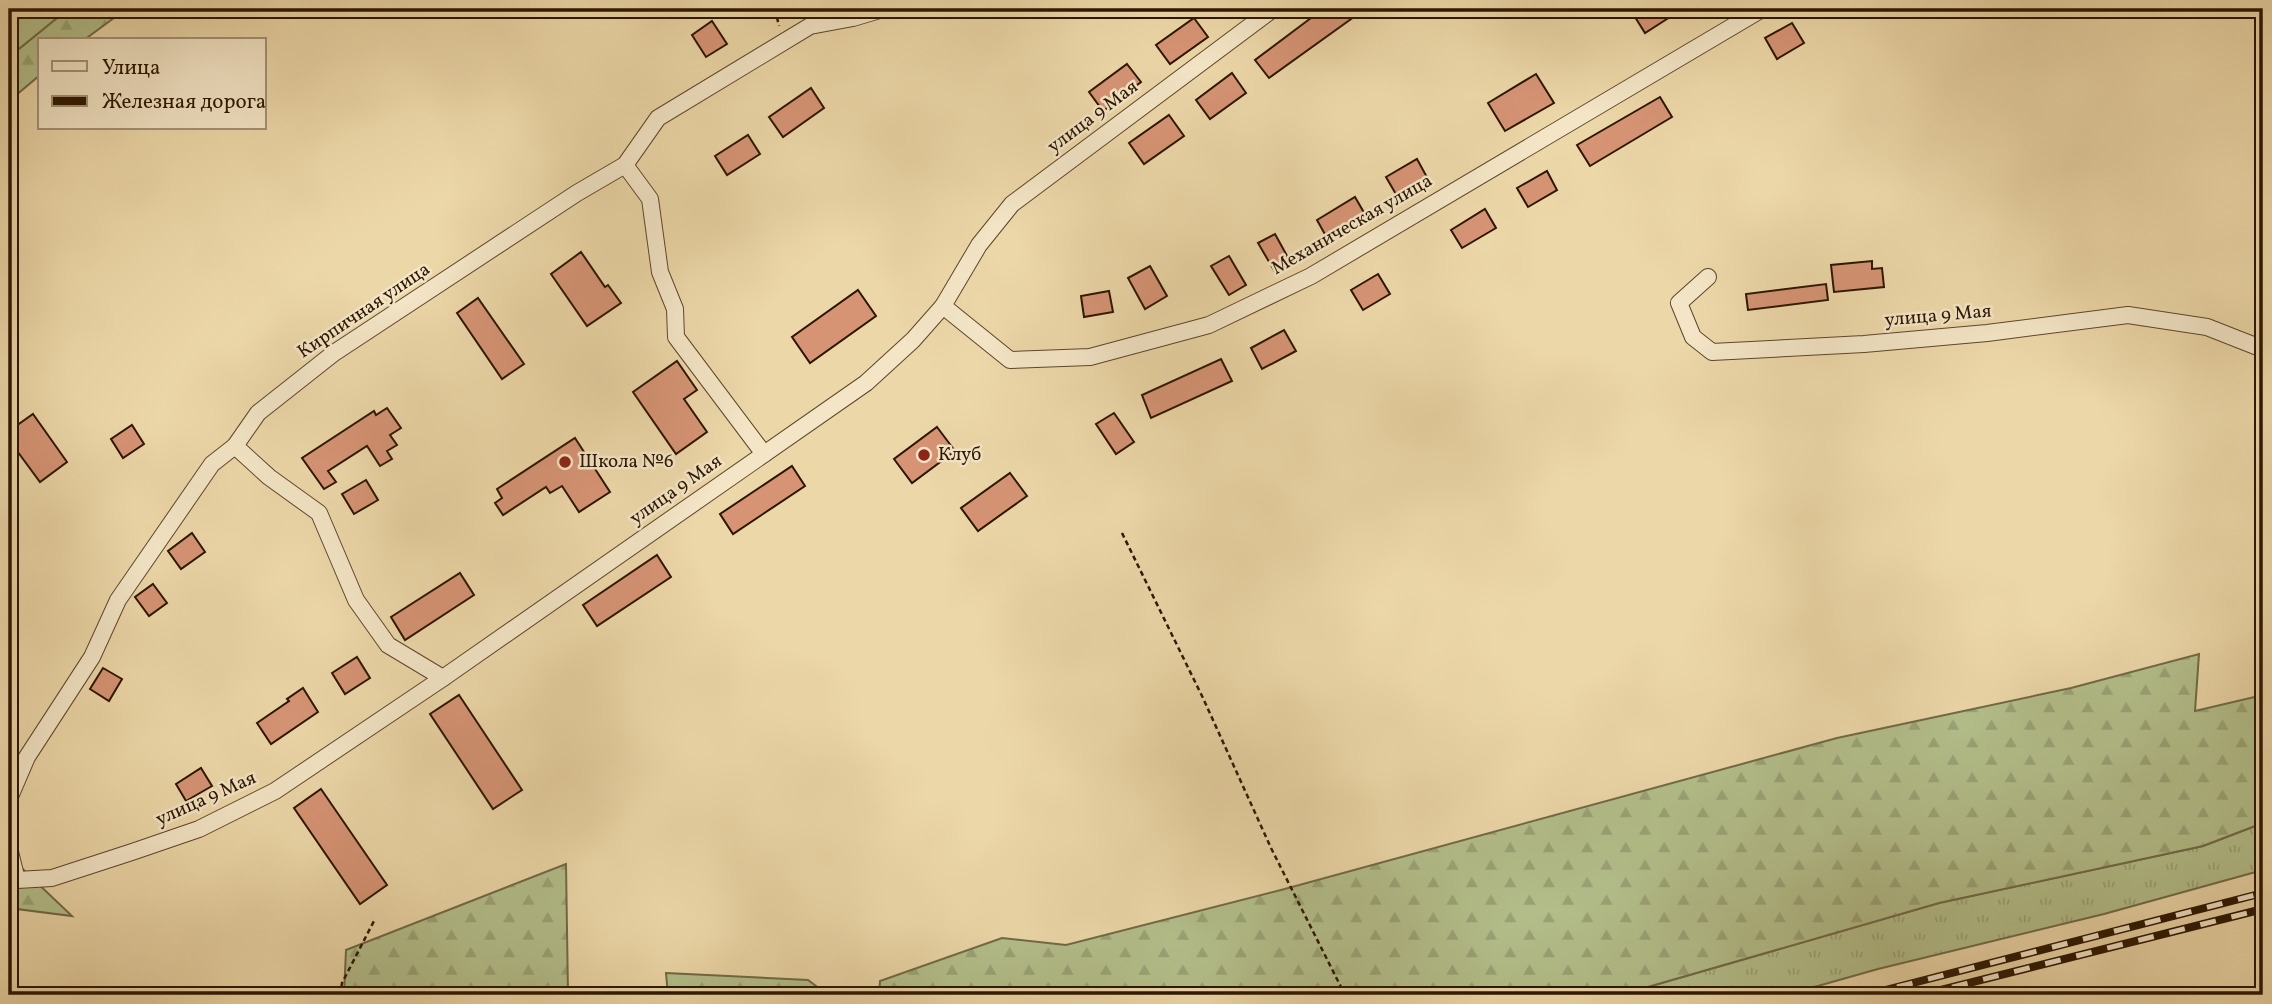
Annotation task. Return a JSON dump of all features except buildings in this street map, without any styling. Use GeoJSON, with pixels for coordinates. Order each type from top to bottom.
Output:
{"type":"FeatureCollection","features":[{"type":"Feature","properties":{"kind":"street","name":"Кирпичная улица"},"geometry":{"type":"LineString","coordinates":[[9,799],[27,757],[92,657],[118,600],[212,464],[235,446],[258,413],[334,353],[577,194],[625,166],[658,118],[810,26],[883,9]]}},
{"type":"Feature","properties":{"kind":"street","name":"улица 9 Мая"},"geometry":{"type":"LineString","coordinates":[[9,848],[17,880],[52,878],[199,829],[275,791],[443,678],[866,383],[913,340],[943,306],[979,245],[1012,204],[1273,9]]}},
{"type":"Feature","properties":{"kind":"street","name":"Механическая улица"},"geometry":{"type":"LineString","coordinates":[[943,306],[1010,360],[1090,357],[1209,324],[1311,276],[1762,9]]}},
{"type":"Feature","properties":{"kind":"street"},"geometry":{"type":"LineString","coordinates":[[625,166],[650,199],[660,272],[675,309],[676,337],[764,454]]}},
{"type":"Feature","properties":{"kind":"street","name":"улица 9 Мая"},"geometry":{"type":"LineString","coordinates":[[1709,277],[1679,303],[1693,337],[1712,352],[1864,344],[1987,333],[2128,315],[2207,327],[2263,349]]}},
{"type":"Feature","properties":{"kind":"street"},"geometry":{"type":"LineString","coordinates":[[235,446],[269,477],[318,513],[356,600],[388,645],[443,678]]}},
{"type":"Feature","properties":{"kind":"path"},"geometry":{"type":"LineString","coordinates":[[1122,533],[1203,698],[1271,848],[1345,995]]}},
{"type":"Feature","properties":{"kind":"path"},"geometry":{"type":"LineString","coordinates":[[340,995],[342,983],[375,919]]}},
{"type":"Feature","properties":{"kind":"green space"},"geometry":{"type":"Polygon","coordinates":[[[9,9],[68,9],[9,57],[9,9]]]}},
{"type":"Feature","properties":{"kind":"green space"},"geometry":{"type":"Polygon","coordinates":[[[68,9],[126,9],[87,38],[38,38],[38,77],[9,101],[9,57],[68,9]]]}},
{"type":"Feature","properties":{"kind":"green space"},"geometry":{"type":"Polygon","coordinates":[[[2199,654],[2195,711],[2263,695],[2263,823],[2203,846],[1939,903],[1620,995],[879,995],[880,981],[1002,938],[1066,945],[1281,890],[1837,738],[2071,688],[2199,654]]]}},
{"type":"Feature","properties":{"kind":"green space"},"geometry":{"type":"Polygon","coordinates":[[[2263,823],[2263,870],[2104,914],[1878,969],[1786,995],[1620,995],[1939,903],[2203,846],[2263,823]]]}},
{"type":"Feature","properties":{"kind":"green space"},"geometry":{"type":"Polygon","coordinates":[[[9,856],[72,916],[9,908],[9,856]]]}},
{"type":"Feature","properties":{"kind":"green space"},"geometry":{"type":"Polygon","coordinates":[[[566,864],[568,995],[344,995],[346,950],[566,864]]]}},
{"type":"Feature","properties":{"kind":"green space"},"geometry":{"type":"Polygon","coordinates":[[[666,973],[808,980],[828,995],[668,995],[666,973]]]}},
{"type":"Feature","properties":{"kind":"railway"},"geometry":{"type":"LineString","coordinates":[[1866,995],[2263,893]]}},
{"type":"Feature","properties":{"kind":"railway"},"geometry":{"type":"LineString","coordinates":[[1921,995],[2263,909]]}},
{"type":"Feature","properties":{"kind":"place","name":"Клуб"},"geometry":{"type":"Point","coordinates":[924,455]}},
{"type":"Feature","properties":{"kind":"place","name":"Школа №6"},"geometry":{"type":"Point","coordinates":[565,462]}}]}
